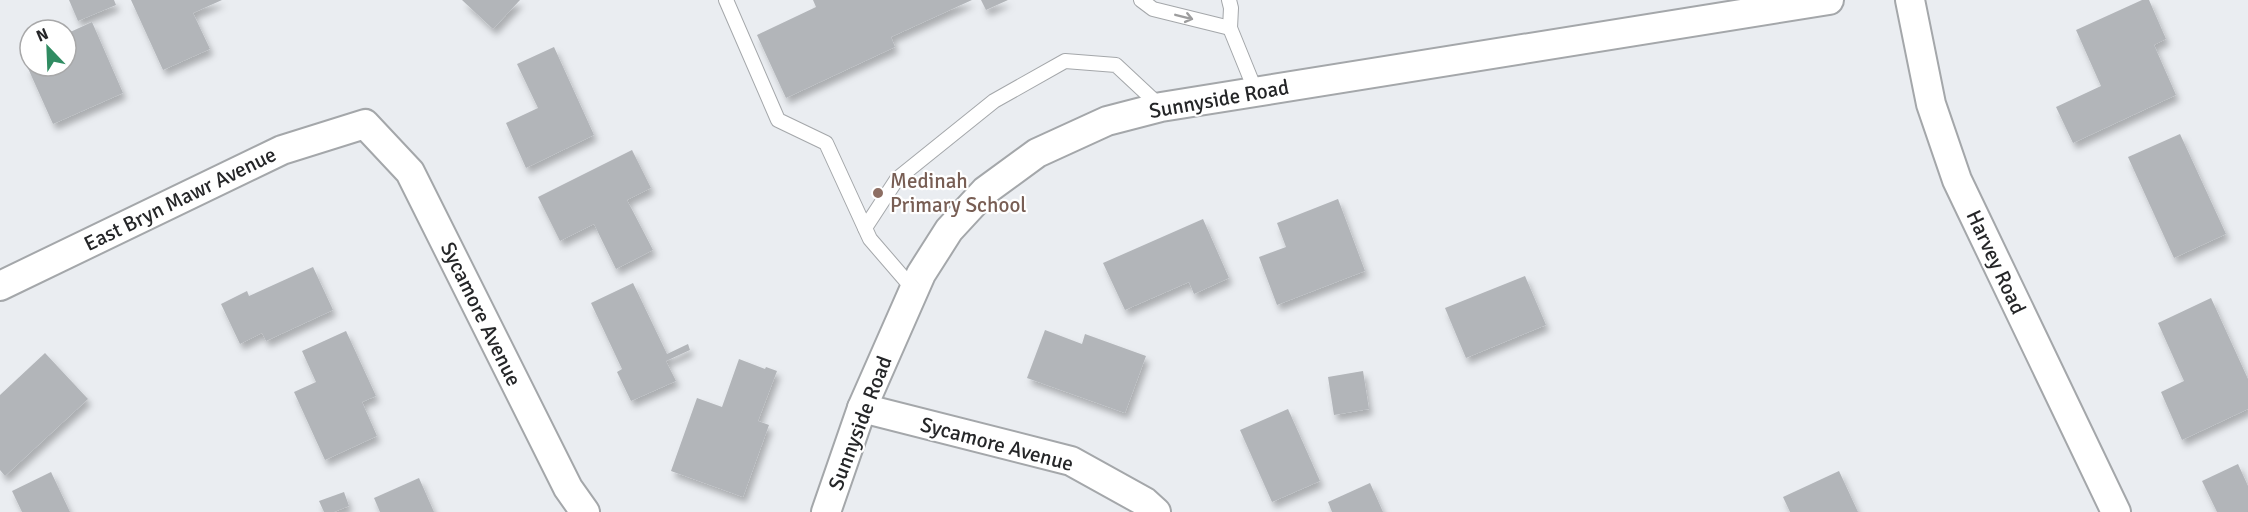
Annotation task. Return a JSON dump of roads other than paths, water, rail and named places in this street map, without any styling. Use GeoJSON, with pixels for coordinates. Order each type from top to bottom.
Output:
{"type":"FeatureCollection","features":[{"type":"Feature","properties":{"kind":"street","name":"Sunnyside Road"},"geometry":{"type":"LineString","coordinates":[[826,512],[862,408],[921,274],[949,230],[985,191],[1037,153],[1107,121],[1161,107],[1829,0]]}},
{"type":"Feature","properties":{"kind":"street","name":"Harvey Road"},"geometry":{"type":"LineString","coordinates":[[1910,0],[1931,104],[1957,180],[2116,512]]}},
{"type":"Feature","properties":{"kind":"street","name":"East Bryn Mawr Avenue"},"geometry":{"type":"LineString","coordinates":[[0,286],[282,150],[365,124]]}},
{"type":"Feature","properties":{"kind":"street","name":"Sycamore Avenue"},"geometry":{"type":"LineString","coordinates":[[365,124],[410,171],[562,478],[585,512]]}},
{"type":"Feature","properties":{"kind":"street","name":"Sycamore Avenue"},"geometry":{"type":"LineString","coordinates":[[862,408],[1071,461],[1145,502],[1156,512]]}},
{"type":"Feature","properties":{"kind":"lane"},"geometry":{"type":"LineString","coordinates":[[726,0],[778,120],[826,143],[870,239],[914,290]]}},
{"type":"Feature","properties":{"kind":"lane"},"geometry":{"type":"LineString","coordinates":[[1141,0],[1153,9],[1230,28]]}},
{"type":"Feature","properties":{"kind":"lane"},"geometry":{"type":"LineString","coordinates":[[1229,0],[1230,28],[1256,92]]}},
{"type":"Feature","properties":{"kind":"lane"},"geometry":{"type":"LineString","coordinates":[[865,228],[897,179],[994,101],[1065,62],[1116,65],[1161,107]]}},
{"type":"Feature","properties":{"kind":"place","name":"Medinah Primary School"},"geometry":{"type":"Point","coordinates":[878,193]}}]}
